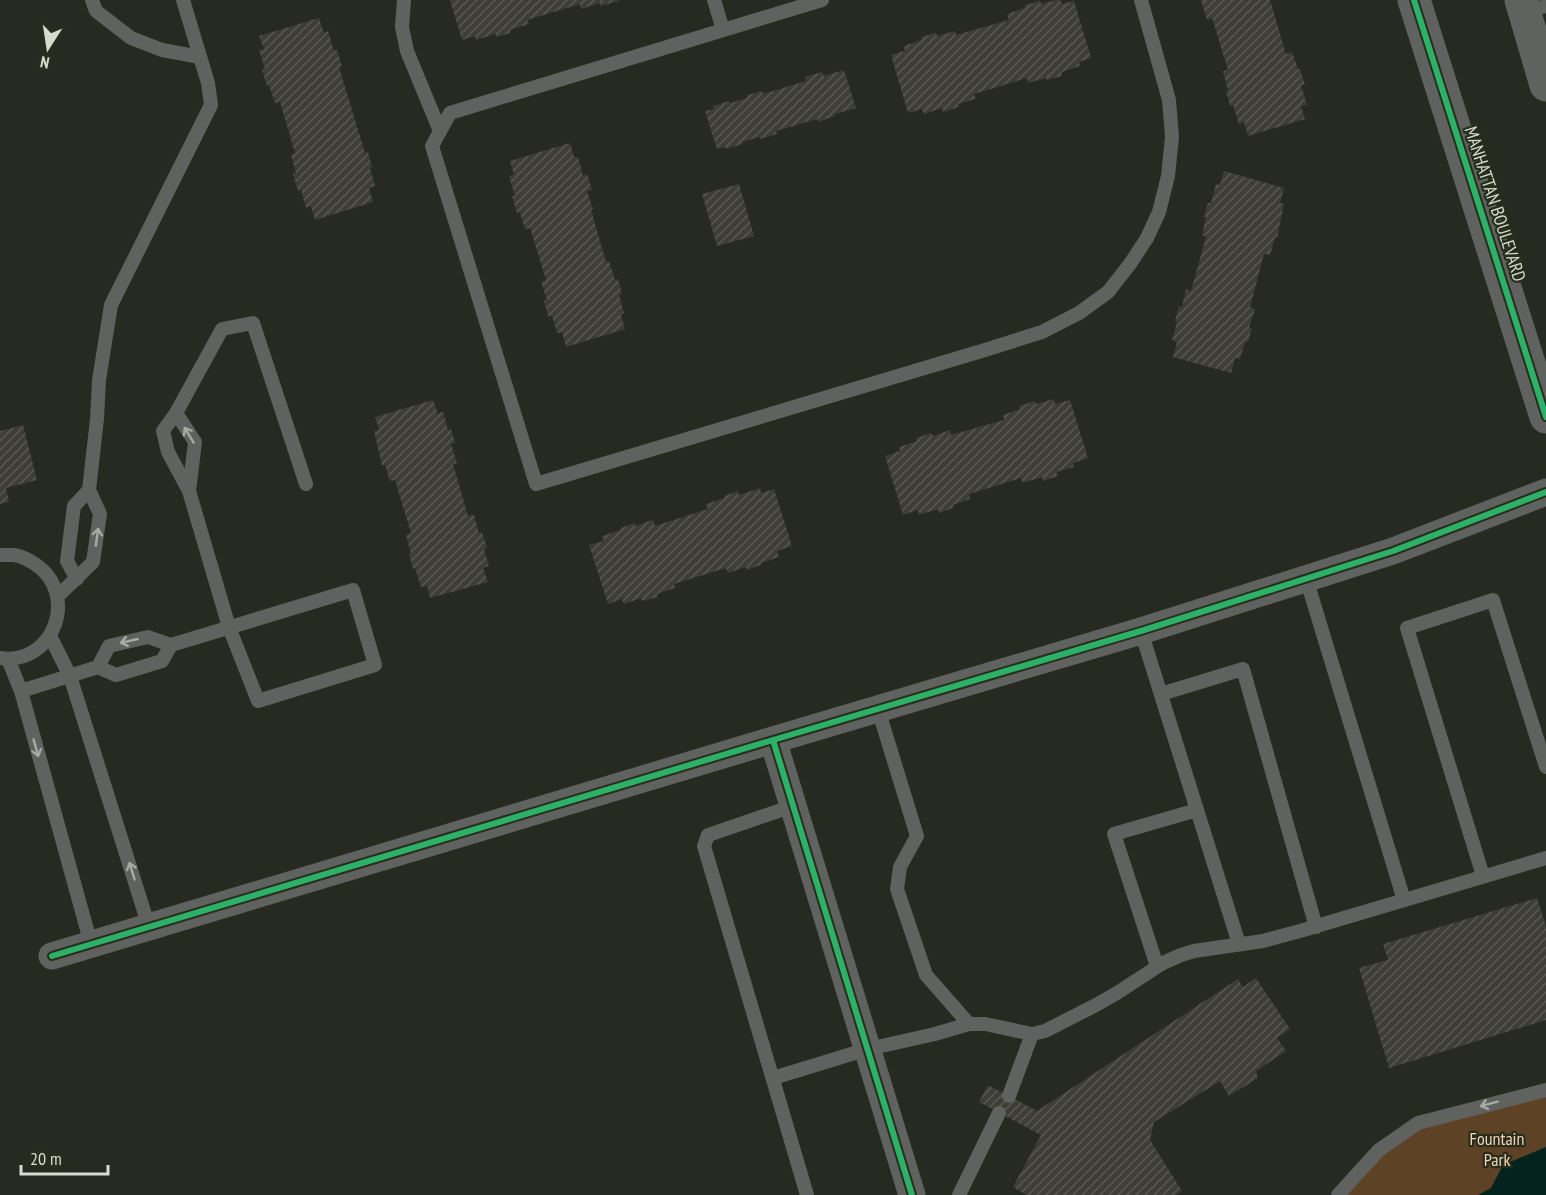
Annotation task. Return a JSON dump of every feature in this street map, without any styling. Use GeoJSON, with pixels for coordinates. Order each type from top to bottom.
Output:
{"type":"FeatureCollection","features":[{"type":"Feature","properties":{"kind":"street","name":"MANHATTAN BOULEVARD"},"geometry":{"type":"LineString","coordinates":[[1414,0],[1546,417]]}},
{"type":"Feature","properties":{"kind":"street"},"geometry":{"type":"LineString","coordinates":[[1530,6],[1546,85]]}},
{"type":"Feature","properties":{"kind":"street"},"geometry":{"type":"LineString","coordinates":[[52,956],[1141,631],[1393,551],[1546,492]]}},
{"type":"Feature","properties":{"kind":"street"},"geometry":{"type":"LineString","coordinates":[[773,740],[912,1195]]}},
{"type":"Feature","properties":{"kind":"lane"},"geometry":{"type":"LineString","coordinates":[[92,0],[96,11],[131,38],[162,50],[200,57]]}},
{"type":"Feature","properties":{"kind":"lane"},"geometry":{"type":"LineString","coordinates":[[58,596],[93,562],[100,514],[89,490],[99,380],[111,305],[211,105],[208,83],[183,0]]}},
{"type":"Feature","properties":{"kind":"lane"},"geometry":{"type":"LineString","coordinates":[[404,0],[402,27],[407,51],[440,131]]}},
{"type":"Feature","properties":{"kind":"lane"},"geometry":{"type":"LineString","coordinates":[[714,0],[723,30]]}},
{"type":"Feature","properties":{"kind":"lane"},"geometry":{"type":"LineString","coordinates":[[822,0],[450,113],[432,146],[536,484],[1042,332],[1079,313],[1108,292],[1147,238],[1159,212],[1168,176],[1172,136],[1169,100],[1141,0]]}},
{"type":"Feature","properties":{"kind":"lane"},"geometry":{"type":"LineString","coordinates":[[98,667],[109,646],[148,637],[171,645],[229,627],[353,590],[375,665],[258,701],[229,627],[189,491],[168,452],[163,431],[176,413],[222,329],[253,323],[306,484]]}},
{"type":"Feature","properties":{"kind":"lane"},"geometry":{"type":"LineString","coordinates":[[176,413],[195,442],[189,491]]}},
{"type":"Feature","properties":{"kind":"lane"},"geometry":{"type":"LineString","coordinates":[[77,579],[67,561],[74,506],[89,490]]}},
{"type":"Feature","properties":{"kind":"lane"},"geometry":{"type":"LineString","coordinates":[[0,555],[15,555],[30,560],[43,569],[58,596],[59,610],[50,636],[39,648],[24,656],[4,658],[21,691],[91,944]]}},
{"type":"Feature","properties":{"kind":"lane"},"geometry":{"type":"LineString","coordinates":[[1306,578],[1404,900]]}},
{"type":"Feature","properties":{"kind":"lane"},"geometry":{"type":"LineString","coordinates":[[1483,876],[1407,628],[1493,600],[1546,767]]}},
{"type":"Feature","properties":{"kind":"lane"},"geometry":{"type":"LineString","coordinates":[[1141,631],[1239,944]]}},
{"type":"Feature","properties":{"kind":"lane"},"geometry":{"type":"LineString","coordinates":[[50,636],[70,676],[149,927]]}},
{"type":"Feature","properties":{"kind":"lane"},"geometry":{"type":"LineString","coordinates":[[21,691],[98,667],[116,675],[162,661],[171,645]]}},
{"type":"Feature","properties":{"kind":"lane"},"geometry":{"type":"LineString","coordinates":[[1161,694],[1244,669],[1316,927]]}},
{"type":"Feature","properties":{"kind":"lane"},"geometry":{"type":"LineString","coordinates":[[878,709],[917,836],[900,867],[897,890],[926,975],[969,1024]]}},
{"type":"Feature","properties":{"kind":"lane"},"geometry":{"type":"LineString","coordinates":[[793,806],[708,835],[704,846],[807,1195]]}},
{"type":"Feature","properties":{"kind":"lane"},"geometry":{"type":"LineString","coordinates":[[1157,966],[1114,834],[1197,810]]}},
{"type":"Feature","properties":{"kind":"lane"},"geometry":{"type":"LineString","coordinates":[[772,1078],[868,1049],[969,1024],[985,1024],[1032,1034],[1045,1031],[1117,993],[1157,966],[1187,953],[1263,941],[1316,927],[1546,858]]}},
{"type":"Feature","properties":{"kind":"lane"},"geometry":{"type":"LineString","coordinates":[[1009,1096],[1032,1034]]}},
{"type":"Feature","properties":{"kind":"lane"},"geometry":{"type":"LineString","coordinates":[[1338,1195],[1378,1150],[1418,1123],[1546,1089]]}},
{"type":"Feature","properties":{"kind":"lane"},"geometry":{"type":"LineString","coordinates":[[959,1195],[999,1113]]}},
{"type":"Feature","properties":{"kind":"green space","name":"Fountain Park"},"geometry":{"type":"Polygon","coordinates":[[[1546,1090],[1546,1195],[1338,1195],[1418,1123],[1546,1090]]]}},
{"type":"Feature","properties":{"kind":"water"},"geometry":{"type":"Polygon","coordinates":[[[1546,1147],[1546,1195],[1478,1195],[1491,1188],[1503,1165],[1546,1147]]]}},
{"type":"Feature","properties":{"kind":"building"},"geometry":{"type":"Polygon","coordinates":[[[450,0],[619,1],[600,6],[600,3],[581,9],[580,4],[527,20],[529,24],[510,30],[511,33],[496,37],[496,34],[476,40],[475,36],[462,40],[450,0]]]}},
{"type":"Feature","properties":{"kind":"building"},"geometry":{"type":"Polygon","coordinates":[[[1060,0],[1062,4],[1074,1],[1091,58],[1079,62],[1080,66],[1062,72],[1062,76],[1028,83],[1027,78],[974,94],[976,99],[958,104],[959,107],[943,112],[942,108],[924,114],[922,109],[908,113],[891,55],[905,51],[904,46],[922,40],[921,37],[955,31],[956,35],[1009,20],[1007,14],[1025,8],[1025,5],[1060,0]]]}},
{"type":"Feature","properties":{"kind":"building"},"geometry":{"type":"Polygon","coordinates":[[[1201,0],[1270,0],[1286,54],[1292,52],[1305,85],[1301,85],[1307,105],[1301,106],[1305,119],[1248,136],[1244,122],[1239,124],[1233,105],[1230,106],[1223,71],[1228,70],[1212,18],[1207,20],[1201,0]]]}},
{"type":"Feature","properties":{"kind":"building"},"geometry":{"type":"Polygon","coordinates":[[[319,18],[324,33],[328,31],[334,51],[337,50],[342,66],[339,67],[365,153],[368,152],[375,186],[369,188],[373,202],[315,220],[311,206],[306,208],[301,190],[298,191],[291,155],[295,153],[280,102],[275,103],[262,70],[265,69],[259,50],[264,49],[259,36],[319,18]]]}},
{"type":"Feature","properties":{"kind":"building"},"geometry":{"type":"Polygon","coordinates":[[[844,70],[856,108],[818,122],[817,119],[776,131],[777,134],[742,142],[743,144],[726,149],[725,147],[717,149],[705,111],[714,109],[713,106],[806,81],[805,77],[822,72],[824,76],[844,70]]]}},
{"type":"Feature","properties":{"kind":"building"},"geometry":{"type":"Polygon","coordinates":[[[570,143],[574,157],[578,157],[583,176],[587,174],[592,190],[587,191],[593,209],[591,210],[606,262],[609,261],[615,280],[618,279],[624,313],[621,314],[625,329],[566,347],[562,332],[557,333],[552,316],[548,316],[544,301],[547,300],[541,282],[546,280],[530,228],[525,229],[520,212],[517,213],[509,176],[514,175],[510,161],[570,143]]]}},
{"type":"Feature","properties":{"kind":"building"},"geometry":{"type":"Polygon","coordinates":[[[1224,171],[1284,188],[1280,203],[1284,204],[1277,238],[1275,237],[1270,255],[1264,254],[1250,307],[1255,309],[1249,328],[1252,328],[1248,342],[1245,342],[1240,359],[1235,358],[1231,373],[1173,357],[1177,342],[1172,340],[1179,306],[1182,307],[1186,289],[1191,291],[1206,237],[1202,235],[1208,203],[1211,203],[1216,184],[1220,185],[1224,171]]]}},
{"type":"Feature","properties":{"kind":"building"},"geometry":{"type":"Polygon","coordinates":[[[739,184],[754,236],[717,246],[702,194],[739,184]]]}},
{"type":"Feature","properties":{"kind":"building"},"geometry":{"type":"Polygon","coordinates":[[[1054,399],[1055,404],[1070,400],[1088,458],[1073,463],[1074,467],[1056,472],[1058,476],[1043,481],[1042,477],[1023,483],[1021,478],[969,494],[970,499],[939,513],[938,509],[919,515],[918,510],[903,515],[885,456],[900,451],[899,447],[917,441],[916,438],[931,433],[933,436],[950,430],[951,435],[1004,420],[1003,415],[1020,409],[1019,406],[1054,399]]]}},
{"type":"Feature","properties":{"kind":"building"},"geometry":{"type":"Polygon","coordinates":[[[433,400],[438,414],[443,412],[448,430],[451,429],[455,443],[451,444],[457,463],[453,464],[468,516],[474,515],[479,533],[482,532],[489,566],[483,568],[488,582],[430,598],[427,586],[421,587],[415,568],[413,569],[406,535],[411,533],[395,480],[390,481],[385,465],[382,466],[374,431],[379,430],[375,417],[433,400]]]}},
{"type":"Feature","properties":{"kind":"building"},"geometry":{"type":"Polygon","coordinates":[[[23,425],[37,480],[6,488],[9,502],[0,504],[0,431],[23,425]]]}},
{"type":"Feature","properties":{"kind":"building"},"geometry":{"type":"Polygon","coordinates":[[[760,488],[761,493],[774,489],[792,546],[777,551],[779,557],[747,570],[746,567],[728,573],[726,568],[674,584],[675,588],[657,594],[658,597],[642,601],[641,598],[624,604],[622,599],[608,604],[589,545],[604,541],[602,536],[635,523],[635,526],[653,520],[655,526],[708,509],[706,504],[725,498],[724,496],[738,491],[739,495],[760,488]]]}},
{"type":"Feature","properties":{"kind":"building"},"geometry":{"type":"Polygon","coordinates":[[[1537,898],[1546,926],[1546,1020],[1389,1068],[1359,968],[1388,960],[1383,944],[1537,898]]]}},
{"type":"Feature","properties":{"kind":"building"},"geometry":{"type":"Polygon","coordinates":[[[1256,978],[1290,1029],[1277,1038],[1286,1051],[1256,1071],[1258,1078],[1229,1096],[1220,1081],[1154,1122],[1150,1140],[1182,1191],[1175,1195],[1027,1195],[1013,1187],[1041,1135],[979,1102],[988,1085],[1037,1111],[1238,979],[1243,987],[1256,978]]]}},
{"type":"Feature","properties":{"kind":"cycle path"},"geometry":{"type":"LineString","coordinates":[[1414,0],[1546,417]]}},
{"type":"Feature","properties":{"kind":"cycle path"},"geometry":{"type":"LineString","coordinates":[[52,956],[1141,631],[1393,551],[1546,492]]}},
{"type":"Feature","properties":{"kind":"cycle path"},"geometry":{"type":"LineString","coordinates":[[773,740],[912,1195]]}}]}
